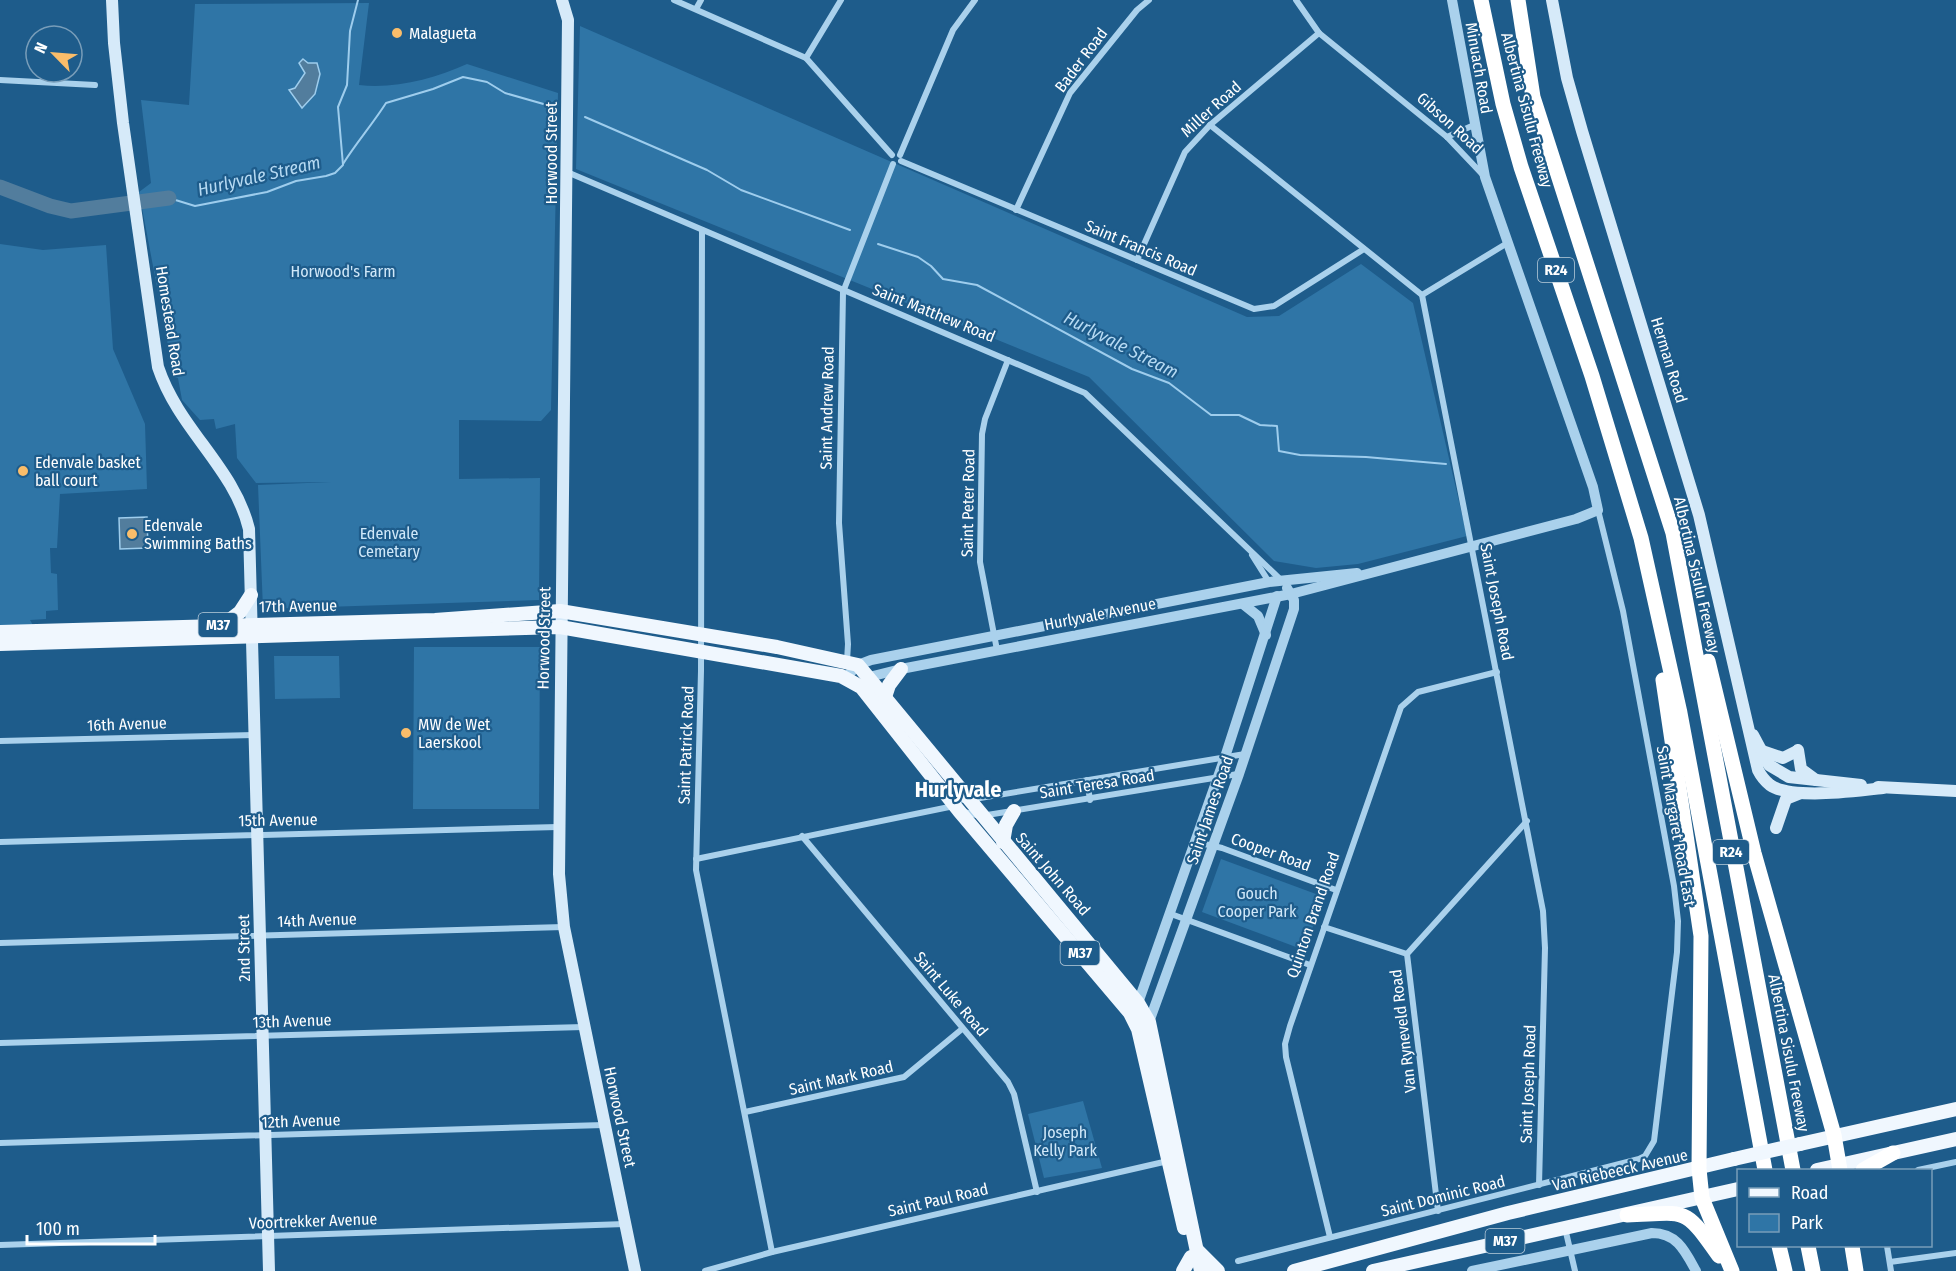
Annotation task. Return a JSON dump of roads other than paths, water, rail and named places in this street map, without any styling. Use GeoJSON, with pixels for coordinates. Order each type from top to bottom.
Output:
{"type":"FeatureCollection","features":[{"type":"Feature","properties":{"kind":"highway","name":"Albertina Sisulu Freeway"},"geometry":{"type":"LineString","coordinates":[[1481,0],[1503,104],[1521,167],[1592,376],[1641,537]]}},
{"type":"Feature","properties":{"kind":"highway","name":"Albertina Sisulu Freeway"},"geometry":{"type":"LineString","coordinates":[[1518,0],[1533,97],[1672,533],[1793,1169]]}},
{"type":"Feature","properties":{"kind":"highway"},"geometry":{"type":"LineString","coordinates":[[1672,533],[1689,585],[1754,853],[1834,1135],[1839,1168]]}},
{"type":"Feature","properties":{"kind":"highway"},"geometry":{"type":"LineString","coordinates":[[1641,537],[1699,905],[1701,936],[1699,1169],[1702,1198],[1731,1271]]}},
{"type":"Feature","properties":{"kind":"highway","name":"R24"},"geometry":{"type":"LineString","coordinates":[[1641,537],[1680,713],[1765,1169]]}},
{"type":"Feature","properties":{"kind":"highway"},"geometry":{"type":"LineString","coordinates":[[1865,1169],[1893,1153]]}},
{"type":"Feature","properties":{"kind":"highway"},"geometry":{"type":"LineString","coordinates":[[1627,1215],[1670,1213],[1687,1216],[1695,1222],[1731,1271]]}},
{"type":"Feature","properties":{"kind":"highway"},"geometry":{"type":"LineString","coordinates":[[1779,1247],[1785,1271]]}},
{"type":"Feature","properties":{"kind":"highway"},"geometry":{"type":"LineString","coordinates":[[1808,1247],[1813,1271]]}},
{"type":"Feature","properties":{"kind":"highway"},"geometry":{"type":"LineString","coordinates":[[1852,1247],[1856,1271]]}},
{"type":"Feature","properties":{"kind":"main road","name":"Homestead Road"},"geometry":{"type":"LineString","coordinates":[[112,0],[114,43],[158,367],[171,401],[243,504],[249,529],[252,630]]}},
{"type":"Feature","properties":{"kind":"main road"},"geometry":{"type":"LineString","coordinates":[[114,43],[118,0]]}},
{"type":"Feature","properties":{"kind":"main road","name":"Herman Road"},"geometry":{"type":"LineString","coordinates":[[1552,0],[1567,78],[1582,131],[1699,515],[1750,732],[1753,755],[1764,779],[1781,790],[1805,792],[1883,788]]}},
{"type":"Feature","properties":{"kind":"main road","name":"Horwood Street"},"geometry":{"type":"LineString","coordinates":[[566,4],[567,172],[558,827],[564,927],[635,1271]]}},
{"type":"Feature","properties":{"kind":"main road"},"geometry":{"type":"LineString","coordinates":[[223,625],[240,612],[251,595]]}},
{"type":"Feature","properties":{"kind":"main road","name":"17th Avenue"},"geometry":{"type":"LineString","coordinates":[[0,644],[560,611]]}},
{"type":"Feature","properties":{"kind":"main road","name":"Hurlyvale Avenue"},"geometry":{"type":"LineString","coordinates":[[560,611],[852,663]]}},
{"type":"Feature","properties":{"kind":"main road","name":"17th Avenue"},"geometry":{"type":"LineString","coordinates":[[0,632],[223,625],[252,630],[560,627]]}},
{"type":"Feature","properties":{"kind":"main road","name":"M37"},"geometry":{"type":"LineString","coordinates":[[560,627],[865,682]]}},
{"type":"Feature","properties":{"kind":"main road","name":"2nd Street"},"geometry":{"type":"LineString","coordinates":[[252,630],[269,1271]]}},
{"type":"Feature","properties":{"kind":"main road","name":"Saint John Road"},"geometry":{"type":"LineString","coordinates":[[852,663],[958,804],[1134,1008]]}},
{"type":"Feature","properties":{"kind":"main road"},"geometry":{"type":"LineString","coordinates":[[815,672],[849,685],[880,701],[889,684],[901,669]]}},
{"type":"Feature","properties":{"kind":"main road","name":"Herman Road"},"geometry":{"type":"LineString","coordinates":[[1750,732],[1769,765],[1789,777],[1883,788],[1956,791]]}},
{"type":"Feature","properties":{"kind":"main road"},"geometry":{"type":"LineString","coordinates":[[1761,750],[1783,758],[1798,751],[1801,769],[1816,780]]}},
{"type":"Feature","properties":{"kind":"main road"},"geometry":{"type":"LineString","coordinates":[[1776,828],[1786,799],[1805,792]]}},
{"type":"Feature","properties":{"kind":"main road","name":"Saint John Road"},"geometry":{"type":"LineString","coordinates":[[958,804],[981,816],[1134,1008],[1143,1026],[1194,1259],[1202,1271]]}},
{"type":"Feature","properties":{"kind":"main road"},"geometry":{"type":"LineString","coordinates":[[1003,842],[1006,825],[1014,811]]}},
{"type":"Feature","properties":{"kind":"main road","name":"Van Riebeeck Avenue"},"geometry":{"type":"LineString","coordinates":[[1294,1271],[1508,1213],[1834,1135],[1956,1109]]}},
{"type":"Feature","properties":{"kind":"main road"},"geometry":{"type":"LineString","coordinates":[[1839,1168],[1956,1139]]}},
{"type":"Feature","properties":{"kind":"main road","name":"M37"},"geometry":{"type":"LineString","coordinates":[[1380,1270],[1737,1190]]}},
{"type":"Feature","properties":{"kind":"main road"},"geometry":{"type":"LineString","coordinates":[[1183,1271],[1194,1259],[1218,1271]]}},
{"type":"Feature","properties":{"kind":"street"},"geometry":{"type":"LineString","coordinates":[[674,0],[806,58],[892,155],[900,158]]}},
{"type":"Feature","properties":{"kind":"street"},"geometry":{"type":"LineString","coordinates":[[696,9],[700,0]]}},
{"type":"Feature","properties":{"kind":"street"},"geometry":{"type":"LineString","coordinates":[[806,58],[841,0]]}},
{"type":"Feature","properties":{"kind":"street"},"geometry":{"type":"LineString","coordinates":[[893,164],[900,158],[953,30],[975,0]]}},
{"type":"Feature","properties":{"kind":"street","name":"Bader Road"},"geometry":{"type":"LineString","coordinates":[[1016,210],[1070,93],[1137,10],[1149,0]]}},
{"type":"Feature","properties":{"kind":"street","name":"Gibson Road"},"geometry":{"type":"LineString","coordinates":[[1296,0],[1319,33],[1447,137],[1485,177],[1593,487],[1598,510]]}},
{"type":"Feature","properties":{"kind":"street","name":"Minuach Road"},"geometry":{"type":"LineString","coordinates":[[1452,0],[1485,177]]}},
{"type":"Feature","properties":{"kind":"street","name":"Miller Road"},"geometry":{"type":"LineString","coordinates":[[1137,260],[1178,163],[1188,148],[1210,125],[1319,33]]}},
{"type":"Feature","properties":{"kind":"street"},"geometry":{"type":"LineString","coordinates":[[0,80],[95,85]]}},
{"type":"Feature","properties":{"kind":"street"},"geometry":{"type":"LineString","coordinates":[[1210,125],[1422,295],[1509,242]]}},
{"type":"Feature","properties":{"kind":"street"},"geometry":{"type":"LineString","coordinates":[[1447,137],[1474,125]]}},
{"type":"Feature","properties":{"kind":"street"},"geometry":{"type":"LineString","coordinates":[[892,155],[893,164]]}},
{"type":"Feature","properties":{"kind":"street","name":"Saint Francis Road"},"geometry":{"type":"LineString","coordinates":[[900,158],[1016,210],[1260,310],[1274,306],[1364,249]]}},
{"type":"Feature","properties":{"kind":"street","name":"Saint Andrew Road"},"geometry":{"type":"LineString","coordinates":[[852,663],[848,644],[838,523],[843,292],[893,164]]}},
{"type":"Feature","properties":{"kind":"street","name":"Saint Matthew Road"},"geometry":{"type":"LineString","coordinates":[[567,172],[843,292],[1074,387],[1094,400],[1281,580],[1291,594]]}},
{"type":"Feature","properties":{"kind":"street","name":"Saint Patrick Road"},"geometry":{"type":"LineString","coordinates":[[702,230],[701,636],[697,882],[772,1252]]}},
{"type":"Feature","properties":{"kind":"street","name":"Saint Joseph Road"},"geometry":{"type":"LineString","coordinates":[[1422,295],[1527,821],[1545,932],[1539,1185]]}},
{"type":"Feature","properties":{"kind":"street","name":"Saint Peter Road"},"geometry":{"type":"LineString","coordinates":[[997,650],[980,562],[982,434],[985,419],[1008,360]]}},
{"type":"Feature","properties":{"kind":"street","name":"Hurlyvale Avenue"},"geometry":{"type":"LineString","coordinates":[[865,682],[901,669],[1291,594],[1576,519],[1598,510]]}},
{"type":"Feature","properties":{"kind":"street","name":"Saint Margaret Road East"},"geometry":{"type":"LineString","coordinates":[[1598,510],[1623,611],[1674,886],[1678,921],[1677,952],[1656,1134],[1650,1149]]}},
{"type":"Feature","properties":{"kind":"street","name":"Saint Matthew Road"},"geometry":{"type":"LineString","coordinates":[[1247,547],[1277,596]]}},
{"type":"Feature","properties":{"kind":"street","name":"Hurlyvale Avenue"},"geometry":{"type":"LineString","coordinates":[[852,663],[1269,582],[1343,573],[1367,573]]}},
{"type":"Feature","properties":{"kind":"street"},"geometry":{"type":"LineString","coordinates":[[1294,609],[1308,590]]}},
{"type":"Feature","properties":{"kind":"street","name":"Saint James Road"},"geometry":{"type":"LineString","coordinates":[[1143,1026],[1188,920],[1246,754],[1294,609],[1291,594]]}},
{"type":"Feature","properties":{"kind":"street","name":"Saint James Road"},"geometry":{"type":"LineString","coordinates":[[1134,1008],[1196,842],[1277,596]]}},
{"type":"Feature","properties":{"kind":"street"},"geometry":{"type":"LineString","coordinates":[[1243,604],[1258,616],[1266,635]]}},
{"type":"Feature","properties":{"kind":"street"},"geometry":{"type":"LineString","coordinates":[[846,677],[852,663]]}},
{"type":"Feature","properties":{"kind":"street","name":"Quinton Brand Road"},"geometry":{"type":"LineString","coordinates":[[1330,1237],[1286,1057],[1287,1035],[1401,707],[1418,692],[1497,672]]}},
{"type":"Feature","properties":{"kind":"street","name":"16th Avenue"},"geometry":{"type":"LineString","coordinates":[[0,741],[255,735]]}},
{"type":"Feature","properties":{"kind":"street","name":"Saint Teresa Road"},"geometry":{"type":"LineString","coordinates":[[696,859],[958,804],[1246,754]]}},
{"type":"Feature","properties":{"kind":"street","name":"Saint Teresa Road"},"geometry":{"type":"LineString","coordinates":[[981,816],[1239,774]]}},
{"type":"Feature","properties":{"kind":"street"},"geometry":{"type":"LineString","coordinates":[[1087,780],[1090,800]]}},
{"type":"Feature","properties":{"kind":"street","name":"Van Ryneveld Road"},"geometry":{"type":"LineString","coordinates":[[1438,1211],[1407,954],[1527,821]]}},
{"type":"Feature","properties":{"kind":"street","name":"15th Avenue"},"geometry":{"type":"LineString","coordinates":[[0,842],[558,827]]}},
{"type":"Feature","properties":{"kind":"street","name":"Saint Luke Road"},"geometry":{"type":"LineString","coordinates":[[802,836],[1010,1085],[1037,1191]]}},
{"type":"Feature","properties":{"kind":"street","name":"Cooper Road"},"geometry":{"type":"LineString","coordinates":[[1196,842],[1336,890]]}},
{"type":"Feature","properties":{"kind":"street"},"geometry":{"type":"LineString","coordinates":[[1171,914],[1310,965]]}},
{"type":"Feature","properties":{"kind":"street","name":"14th Avenue"},"geometry":{"type":"LineString","coordinates":[[0,943],[564,927]]}},
{"type":"Feature","properties":{"kind":"street"},"geometry":{"type":"LineString","coordinates":[[1324,927],[1407,954]]}},
{"type":"Feature","properties":{"kind":"street","name":"13th Avenue"},"geometry":{"type":"LineString","coordinates":[[0,1043],[584,1027]]}},
{"type":"Feature","properties":{"kind":"street","name":"Saint Mark Road"},"geometry":{"type":"LineString","coordinates":[[745,1112],[904,1077],[962,1029]]}},
{"type":"Feature","properties":{"kind":"street","name":"12th Avenue"},"geometry":{"type":"LineString","coordinates":[[0,1143],[604,1125]]}},
{"type":"Feature","properties":{"kind":"street","name":"Saint Dominic Road"},"geometry":{"type":"LineString","coordinates":[[1238,1261],[1639,1159],[1650,1149]]}},
{"type":"Feature","properties":{"kind":"street","name":"Saint Paul Road"},"geometry":{"type":"LineString","coordinates":[[705,1271],[772,1252],[1173,1160]]}},
{"type":"Feature","properties":{"kind":"street"},"geometry":{"type":"LineString","coordinates":[[1923,1169],[1956,1162]]}},
{"type":"Feature","properties":{"kind":"street","name":"Voortrekker Avenue"},"geometry":{"type":"LineString","coordinates":[[0,1245],[626,1224]]}},
{"type":"Feature","properties":{"kind":"street"},"geometry":{"type":"LineString","coordinates":[[1565,1228],[1575,1271]]}},
{"type":"Feature","properties":{"kind":"street"},"geometry":{"type":"LineString","coordinates":[[1472,1271],[1572,1252],[1626,1237],[1660,1233],[1670,1236],[1682,1246],[1696,1271]]}},
{"type":"Feature","properties":{"kind":"street"},"geometry":{"type":"LineString","coordinates":[[1887,1247],[1891,1271]]}},
{"type":"Feature","properties":{"kind":"street"},"geometry":{"type":"LineString","coordinates":[[1890,1262],[1956,1253]]}},
{"type":"Feature","properties":{"kind":"waterway","name":"Hurlyvale Stream"},"geometry":{"type":"LineString","coordinates":[[169,198],[195,206],[267,192],[296,181],[326,176],[335,173],[343,165],[338,107],[347,85],[350,31],[358,0]]}},
{"type":"Feature","properties":{"kind":"waterway"},"geometry":{"type":"LineString","coordinates":[[343,164],[386,103],[463,77],[487,82],[505,93],[547,105]]}},
{"type":"Feature","properties":{"kind":"waterway","name":"Hurlyvale Stream"},"geometry":{"type":"LineString","coordinates":[[585,117],[707,170],[741,190],[850,230]]}},
{"type":"Feature","properties":{"kind":"waterway"},"geometry":{"type":"LineString","coordinates":[[0,187],[50,206],[71,211],[169,198]]}},
{"type":"Feature","properties":{"kind":"waterway","name":"Hurlyvale Stream"},"geometry":{"type":"LineString","coordinates":[[878,244],[918,257],[931,266],[943,279],[977,285],[1132,369],[1169,383],[1211,415],[1239,415],[1260,425],[1277,426],[1279,451],[1300,455],[1366,457],[1446,464]]}},
{"type":"Feature","properties":{"kind":"place","name":"Malagueta"},"geometry":{"type":"Point","coordinates":[397,33]}},
{"type":"Feature","properties":{"kind":"place","name":"Edenvale basket ball court"},"geometry":{"type":"Point","coordinates":[23,471]}},
{"type":"Feature","properties":{"kind":"place","name":"Edenvale Swimming Baths"},"geometry":{"type":"Point","coordinates":[132,534]}},
{"type":"Feature","properties":{"kind":"place","name":"MW de Wet Laerskool"},"geometry":{"type":"Point","coordinates":[406,733]}},
{"type":"Feature","properties":{"kind":"district","name":"Hurlyvale"},"geometry":{"type":"Point","coordinates":[958,789]}},
{"type":"Feature","properties":{"kind":"park label","name":"Horwood's Farm"},"geometry":{"type":"Point","coordinates":[343,271]}},
{"type":"Feature","properties":{"kind":"park label","name":"Edenvale Cemetary"},"geometry":{"type":"Point","coordinates":[389,542]}},
{"type":"Feature","properties":{"kind":"park label","name":"Gouch Cooper Park"},"geometry":{"type":"Point","coordinates":[1257,902]}},
{"type":"Feature","properties":{"kind":"park label","name":"Joseph Kelly Park"},"geometry":{"type":"Point","coordinates":[1065,1141]}}]}
